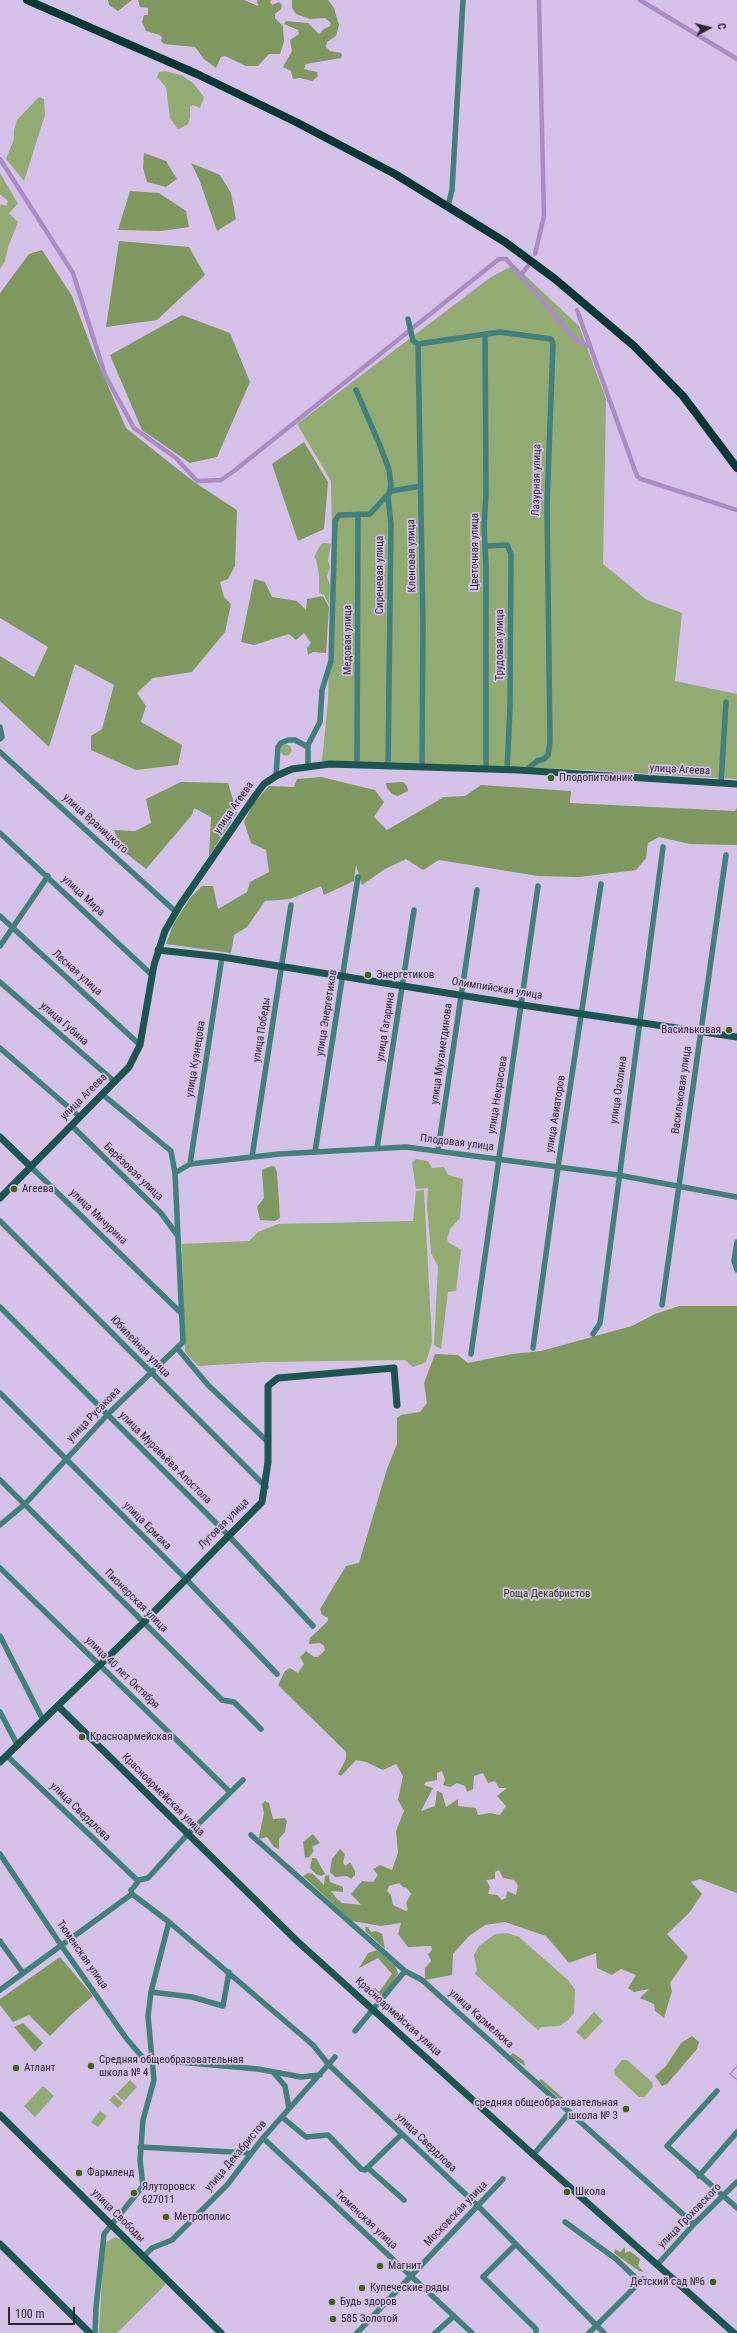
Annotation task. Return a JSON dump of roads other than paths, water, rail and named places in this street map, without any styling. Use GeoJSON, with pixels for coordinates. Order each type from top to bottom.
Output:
{"type":"FeatureCollection","features":[{"type":"Feature","properties":{"kind":"main road"},"geometry":{"type":"LineString","coordinates":[[27,0],[249,98],[362,156],[448,206],[532,261],[634,346],[683,396],[737,468]]}},
{"type":"Feature","properties":{"kind":"street"},"geometry":{"type":"LineString","coordinates":[[448,206],[452,190],[463,0]]}},
{"type":"Feature","properties":{"kind":"street"},"geometry":{"type":"LineString","coordinates":[[408,319],[412,341],[418,344]]}},
{"type":"Feature","properties":{"kind":"street","name":"Лазурная улица"},"geometry":{"type":"LineString","coordinates":[[418,344],[500,332],[551,340],[553,344],[547,505],[550,742],[548,755],[544,759],[537,761],[525,771]]}},
{"type":"Feature","properties":{"kind":"street","name":"Цветочная улица"},"geometry":{"type":"LineString","coordinates":[[485,335],[486,769]]}},
{"type":"Feature","properties":{"kind":"street","name":"Кленовая улица"},"geometry":{"type":"LineString","coordinates":[[418,344],[421,486],[422,767]]}},
{"type":"Feature","properties":{"kind":"street","name":"Сиреневая улица"},"geometry":{"type":"LineString","coordinates":[[356,390],[389,470],[388,766]]}},
{"type":"Feature","properties":{"kind":"street"},"geometry":{"type":"LineString","coordinates":[[308,766],[308,747],[320,722],[322,690],[331,661],[335,555],[334,525],[339,515],[358,516],[370,514],[389,493],[411,486],[421,486]]}},
{"type":"Feature","properties":{"kind":"street","name":"Медовая улица"},"geometry":{"type":"LineString","coordinates":[[357,765],[358,516]]}},
{"type":"Feature","properties":{"kind":"street","name":"Трудовая улица"},"geometry":{"type":"LineString","coordinates":[[485,546],[507,545],[511,554],[510,708],[507,770]]}},
{"type":"Feature","properties":{"kind":"street"},"geometry":{"type":"LineString","coordinates":[[721,783],[726,702]]}},
{"type":"Feature","properties":{"kind":"street"},"geometry":{"type":"LineString","coordinates":[[0,727],[2,736],[0,739]]}},
{"type":"Feature","properties":{"kind":"street"},"geometry":{"type":"LineString","coordinates":[[276,776],[278,747],[281,743],[288,740],[295,740],[308,747]]}},
{"type":"Feature","properties":{"kind":"street","name":"улица Враницкого"},"geometry":{"type":"LineString","coordinates":[[0,752],[176,912]]}},
{"type":"Feature","properties":{"kind":"street","name":"улица Агеева"},"geometry":{"type":"LineString","coordinates":[[0,1198],[128,1067],[140,1045],[152,975],[158,950],[165,931],[176,912],[255,796],[264,784],[276,776],[292,769],[308,766],[357,765],[507,770],[737,784]]}},
{"type":"Feature","properties":{"kind":"street","name":"улица Мира"},"geometry":{"type":"LineString","coordinates":[[0,833],[48,876],[152,975]]}},
{"type":"Feature","properties":{"kind":"street","name":"улица Озолина"},"geometry":{"type":"LineString","coordinates":[[593,1334],[600,1323],[618,1175],[663,847]]}},
{"type":"Feature","properties":{"kind":"street","name":"Васильковая улица"},"geometry":{"type":"LineString","coordinates":[[662,1305],[726,855]]}},
{"type":"Feature","properties":{"kind":"street"},"geometry":{"type":"LineString","coordinates":[[0,946],[48,876]]}},
{"type":"Feature","properties":{"kind":"street","name":"улица Энергетиков"},"geometry":{"type":"LineString","coordinates":[[315,1152],[358,877]]}},
{"type":"Feature","properties":{"kind":"street","name":"улица Авиаторов"},"geometry":{"type":"LineString","coordinates":[[533,1348],[558,1167],[602,884]]}},
{"type":"Feature","properties":{"kind":"street","name":"улица Некрасова"},"geometry":{"type":"LineString","coordinates":[[471,1354],[538,886]]}},
{"type":"Feature","properties":{"kind":"street","name":"улица Мухаметдинова"},"geometry":{"type":"LineString","coordinates":[[438,1150],[477,890]]}},
{"type":"Feature","properties":{"kind":"street","name":"улица Победы"},"geometry":{"type":"LineString","coordinates":[[252,1157],[291,905]]}},
{"type":"Feature","properties":{"kind":"street","name":"улица Гагарина"},"geometry":{"type":"LineString","coordinates":[[377,1148],[414,910]]}},
{"type":"Feature","properties":{"kind":"street","name":"Лесная улица"},"geometry":{"type":"LineString","coordinates":[[0,916],[140,1045]]}},
{"type":"Feature","properties":{"kind":"street","name":"Олимпийская улица"},"geometry":{"type":"LineString","coordinates":[[158,950],[222,957],[282,968],[737,1037]]}},
{"type":"Feature","properties":{"kind":"street","name":"улица Кузнецова"},"geometry":{"type":"LineString","coordinates":[[190,1164],[222,957]]}},
{"type":"Feature","properties":{"kind":"street","name":"улица Губина"},"geometry":{"type":"LineString","coordinates":[[0,982],[115,1082]]}},
{"type":"Feature","properties":{"kind":"street"},"geometry":{"type":"LineString","coordinates":[[0,1048],[80,1117]]}},
{"type":"Feature","properties":{"kind":"street"},"geometry":{"type":"LineString","coordinates":[[102,1094],[172,1151],[175,1173],[180,1312],[183,1342],[177,1348],[208,1385],[268,1442]]}},
{"type":"Feature","properties":{"kind":"street","name":"Берёзовая улица"},"geometry":{"type":"LineString","coordinates":[[71,1126],[161,1213],[178,1236]]}},
{"type":"Feature","properties":{"kind":"street","name":"улица Мичурина"},"geometry":{"type":"LineString","coordinates":[[0,1137],[180,1312]]}},
{"type":"Feature","properties":{"kind":"street","name":"Плодовая улица"},"geometry":{"type":"LineString","coordinates":[[175,1173],[190,1164],[252,1157],[406,1147],[438,1150],[618,1175],[737,1197]]}},
{"type":"Feature","properties":{"kind":"street","name":"Юбилейная улица"},"geometry":{"type":"LineString","coordinates":[[0,1221],[150,1373],[266,1487]]}},
{"type":"Feature","properties":{"kind":"street"},"geometry":{"type":"LineString","coordinates":[[737,1242],[734,1261],[737,1270]]}},
{"type":"Feature","properties":{"kind":"street","name":"улица Муравьёва-Апостола"},"geometry":{"type":"LineString","coordinates":[[0,1307],[228,1536],[312,1626]]}},
{"type":"Feature","properties":{"kind":"street","name":"улица Русакова"},"geometry":{"type":"LineString","coordinates":[[0,1524],[25,1504],[108,1414],[177,1348]]}},
{"type":"Feature","properties":{"kind":"street","name":"Луговая улица"},"geometry":{"type":"LineString","coordinates":[[0,1762],[18,1746],[98,1665],[143,1623],[185,1578],[262,1502],[266,1487],[268,1386],[278,1378],[394,1368],[397,1405]]}},
{"type":"Feature","properties":{"kind":"street","name":"улица Ермака"},"geometry":{"type":"LineString","coordinates":[[0,1393],[185,1578],[278,1674]]}},
{"type":"Feature","properties":{"kind":"street","name":"Пионерская улица"},"geometry":{"type":"LineString","coordinates":[[0,1480],[222,1700],[234,1702],[260,1729]]}},
{"type":"Feature","properties":{"kind":"street","name":"улица 40 лет Октября"},"geometry":{"type":"LineString","coordinates":[[0,1568],[230,1792]]}},
{"type":"Feature","properties":{"kind":"street"},"geometry":{"type":"LineString","coordinates":[[0,1636],[43,1720]]}},
{"type":"Feature","properties":{"kind":"street","name":"Красноармейская улица"},"geometry":{"type":"LineString","coordinates":[[58,1706],[187,1835],[297,1941],[533,2155],[734,2333]]}},
{"type":"Feature","properties":{"kind":"street"},"geometry":{"type":"LineString","coordinates":[[0,1712],[18,1746]]}},
{"type":"Feature","properties":{"kind":"street","name":"улица Свердлова"},"geometry":{"type":"LineString","coordinates":[[7,1756],[136,1880],[139,1880]]}},
{"type":"Feature","properties":{"kind":"street"},"geometry":{"type":"LineString","coordinates":[[0,1990],[132,1890],[139,1880],[148,1878],[187,1835],[243,1780]]}},
{"type":"Feature","properties":{"kind":"street","name":"улица Кармелюка"},"geometry":{"type":"LineString","coordinates":[[251,1835],[405,1971],[422,1980],[694,2224]]}},
{"type":"Feature","properties":{"kind":"street","name":"Тюменская улица"},"geometry":{"type":"LineString","coordinates":[[0,1854],[60,1944],[126,2038],[144,2059],[153,2062]]}},
{"type":"Feature","properties":{"kind":"street","name":"улица Свердлова"},"geometry":{"type":"LineString","coordinates":[[132,1890],[313,2045],[329,2065],[478,2206],[604,2333]]}},
{"type":"Feature","properties":{"kind":"street"},"geometry":{"type":"LineString","coordinates":[[96,2333],[94,2324],[104,2234],[110,2225],[142,2190],[140,2147],[145,2108],[154,2080],[148,2016],[151,1992],[169,1922]]}},
{"type":"Feature","properties":{"kind":"street"},"geometry":{"type":"LineString","coordinates":[[0,1941],[23,1973]]}},
{"type":"Feature","properties":{"kind":"street"},"geometry":{"type":"LineString","coordinates":[[355,2031],[405,1971]]}},
{"type":"Feature","properties":{"kind":"street"},"geometry":{"type":"LineString","coordinates":[[151,1992],[192,1997],[223,2006],[229,1972]]}},
{"type":"Feature","properties":{"kind":"street","name":"улица Декабристов"},"geometry":{"type":"LineString","coordinates":[[143,2257],[152,2248],[172,2240],[227,2185],[263,2138],[335,2057]]}},
{"type":"Feature","properties":{"kind":"street"},"geometry":{"type":"LineString","coordinates":[[153,2062],[258,2069],[301,2077],[320,2075]]}},
{"type":"Feature","properties":{"kind":"street"},"geometry":{"type":"LineString","coordinates":[[274,2073],[285,2086],[289,2108]]}},
{"type":"Feature","properties":{"kind":"street"},"geometry":{"type":"LineString","coordinates":[[717,2091],[668,2146],[699,2176],[737,2208]]}},
{"type":"Feature","properties":{"kind":"street"},"geometry":{"type":"LineString","coordinates":[[533,2155],[570,2112]]}},
{"type":"Feature","properties":{"kind":"street","name":"улица Свободы"},"geometry":{"type":"LineString","coordinates":[[0,2115],[221,2333]]}},
{"type":"Feature","properties":{"kind":"street"},"geometry":{"type":"LineString","coordinates":[[282,2117],[306,2137],[328,2135],[362,2169],[369,2169],[404,2200]]}},
{"type":"Feature","properties":{"kind":"street"},"geometry":{"type":"LineString","coordinates":[[699,2176],[737,2132]]}},
{"type":"Feature","properties":{"kind":"street"},"geometry":{"type":"LineString","coordinates":[[369,2169],[402,2134]]}},
{"type":"Feature","properties":{"kind":"street","name":"Тюменская улица"},"geometry":{"type":"LineString","coordinates":[[263,2138],[472,2333]]}},
{"type":"Feature","properties":{"kind":"street"},"geometry":{"type":"LineString","coordinates":[[140,2147],[251,2153]]}},
{"type":"Feature","properties":{"kind":"street","name":"Московская улица"},"geometry":{"type":"LineString","coordinates":[[357,2333],[503,2179]]}},
{"type":"Feature","properties":{"kind":"street","name":"улица Гроховского"},"geometry":{"type":"LineString","coordinates":[[657,2265],[694,2224],[737,2182]]}},
{"type":"Feature","properties":{"kind":"street"},"geometry":{"type":"LineString","coordinates":[[565,2222],[616,2259],[641,2280],[589,2333]]}},
{"type":"Feature","properties":{"kind":"street"},"geometry":{"type":"LineString","coordinates":[[0,2244],[90,2333]]}},
{"type":"Feature","properties":{"kind":"street"},"geometry":{"type":"LineString","coordinates":[[516,2244],[483,2277],[536,2329],[536,2333]]}},
{"type":"Feature","properties":{"kind":"street"},"geometry":{"type":"LineString","coordinates":[[436,2333],[454,2316]]}},
{"type":"Feature","properties":{"kind":"waterway"},"geometry":{"type":"LineString","coordinates":[[535,254],[544,216],[539,0]]}},
{"type":"Feature","properties":{"kind":"waterway"},"geometry":{"type":"LineString","coordinates":[[640,0],[737,59]]}},
{"type":"Feature","properties":{"kind":"waterway"},"geometry":{"type":"LineString","coordinates":[[0,159],[73,273],[105,375],[134,428],[176,458],[197,481],[221,480],[234,471],[499,259],[506,259],[576,340],[589,346]]}},
{"type":"Feature","properties":{"kind":"waterway"},"geometry":{"type":"LineString","coordinates":[[520,276],[528,266]]}},
{"type":"Feature","properties":{"kind":"waterway"},"geometry":{"type":"LineString","coordinates":[[577,310],[637,476],[641,479],[737,510]]}},
{"type":"Feature","properties":{"kind":"waterway"},"geometry":{"type":"LineString","coordinates":[[737,2066],[730,2074],[737,2080]]}},
{"type":"Feature","properties":{"kind":"place","name":"Плодопитомник"},"geometry":{"type":"Point","coordinates":[551,778]}},
{"type":"Feature","properties":{"kind":"place","name":"Энергетиков"},"geometry":{"type":"Point","coordinates":[368,975]}},
{"type":"Feature","properties":{"kind":"place","name":"Васильковая"},"geometry":{"type":"Point","coordinates":[729,1030]}},
{"type":"Feature","properties":{"kind":"place","name":"Агеева"},"geometry":{"type":"Point","coordinates":[14,1189]}},
{"type":"Feature","properties":{"kind":"place","name":"Красноармейская"},"geometry":{"type":"Point","coordinates":[82,1737]}},
{"type":"Feature","properties":{"kind":"place","name":"Средняя общеобразовательная школа № 4"},"geometry":{"type":"Point","coordinates":[91,2066]}},
{"type":"Feature","properties":{"kind":"place","name":"Атлант"},"geometry":{"type":"Point","coordinates":[16,2068]}},
{"type":"Feature","properties":{"kind":"place","name":"средняя общеобразовательная школа № 3"},"geometry":{"type":"Point","coordinates":[626,2109]}},
{"type":"Feature","properties":{"kind":"place","name":"Фармленд"},"geometry":{"type":"Point","coordinates":[79,2173]}},
{"type":"Feature","properties":{"kind":"place","name":"Школа"},"geometry":{"type":"Point","coordinates":[567,2192]}},
{"type":"Feature","properties":{"kind":"place","name":"Ялуторовск 627011"},"geometry":{"type":"Point","coordinates":[134,2193]}},
{"type":"Feature","properties":{"kind":"place","name":"Метрополис"},"geometry":{"type":"Point","coordinates":[166,2217]}},
{"type":"Feature","properties":{"kind":"place","name":"Магнит"},"geometry":{"type":"Point","coordinates":[380,2266]}},
{"type":"Feature","properties":{"kind":"place","name":"Детский сад №6"},"geometry":{"type":"Point","coordinates":[713,2282]}},
{"type":"Feature","properties":{"kind":"place","name":"Купеческие ряды"},"geometry":{"type":"Point","coordinates":[362,2288]}},
{"type":"Feature","properties":{"kind":"place","name":"Будь здоров"},"geometry":{"type":"Point","coordinates":[332,2302]}},
{"type":"Feature","properties":{"kind":"place","name":"585 Золотой"},"geometry":{"type":"Point","coordinates":[333,2319]}},
{"type":"Feature","properties":{"kind":"park label","name":"Роща Декабристов"},"geometry":{"type":"Point","coordinates":[547,1594]}}]}
